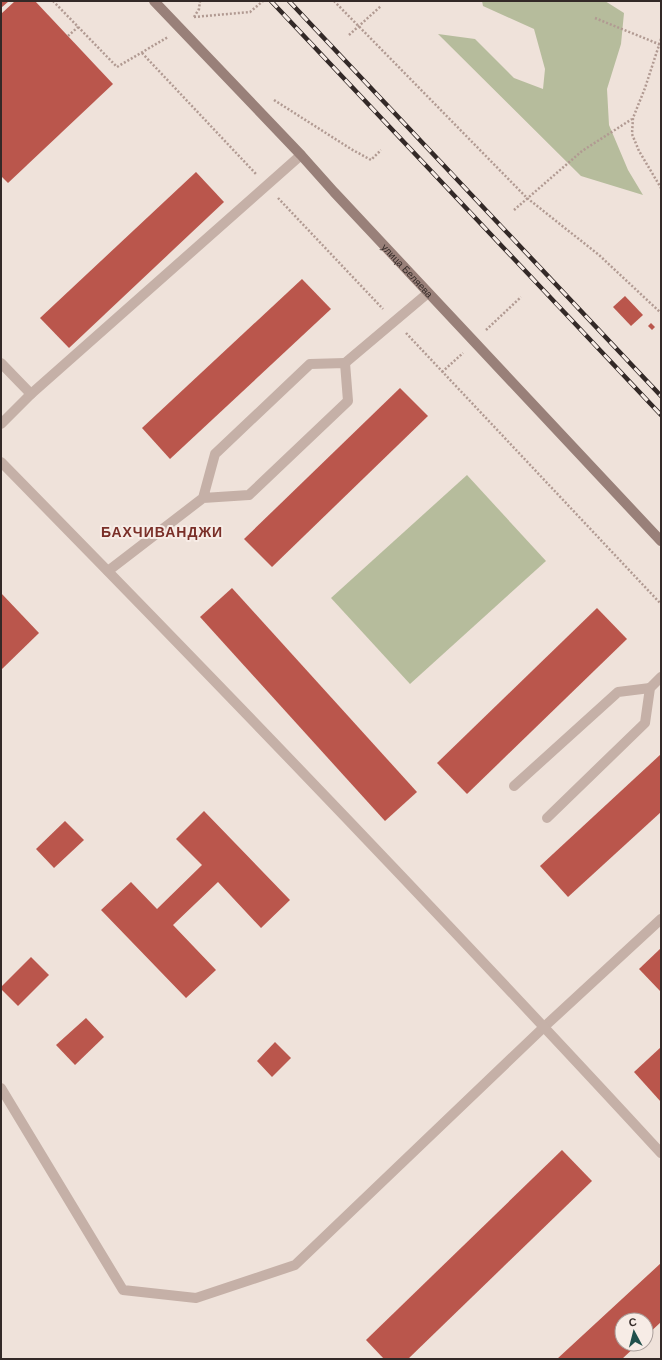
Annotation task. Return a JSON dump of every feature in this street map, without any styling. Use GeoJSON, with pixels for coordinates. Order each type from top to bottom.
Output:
{"type":"FeatureCollection","features":[{"type":"Feature","properties":{"kind":"street","name":"улица Беляева"},"geometry":{"type":"LineString","coordinates":[[154,1],[301,155],[661,541]]}},
{"type":"Feature","properties":{"kind":"street"},"geometry":{"type":"LineString","coordinates":[[1,424],[31,394],[301,155]]}},
{"type":"Feature","properties":{"kind":"street"},"geometry":{"type":"LineString","coordinates":[[203,498],[215,454],[310,364],[345,363],[428,292]]}},
{"type":"Feature","properties":{"kind":"street"},"geometry":{"type":"LineString","coordinates":[[1,363],[31,394]]}},
{"type":"Feature","properties":{"kind":"street"},"geometry":{"type":"LineString","coordinates":[[108,571],[203,498],[249,495],[348,401],[345,363]]}},
{"type":"Feature","properties":{"kind":"street"},"geometry":{"type":"LineString","coordinates":[[1,462],[374,847],[661,1153]]}},
{"type":"Feature","properties":{"kind":"street"},"geometry":{"type":"LineString","coordinates":[[514,786],[618,692],[650,688],[661,677]]}},
{"type":"Feature","properties":{"kind":"street"},"geometry":{"type":"LineString","coordinates":[[546,818],[646,723],[650,688]]}},
{"type":"Feature","properties":{"kind":"street"},"geometry":{"type":"LineString","coordinates":[[1,1088],[124,1290],[196,1298],[296,1265],[544,1027],[661,919]]}},
{"type":"Feature","properties":{"kind":"path"},"geometry":{"type":"LineString","coordinates":[[53,1],[116,67],[168,37]]}},
{"type":"Feature","properties":{"kind":"path"},"geometry":{"type":"LineString","coordinates":[[194,18],[199,9],[200,1]]}},
{"type":"Feature","properties":{"kind":"path"},"geometry":{"type":"LineString","coordinates":[[194,18],[250,12],[262,1]]}},
{"type":"Feature","properties":{"kind":"path"},"geometry":{"type":"LineString","coordinates":[[334,1],[527,198],[599,255],[661,313]]}},
{"type":"Feature","properties":{"kind":"path"},"geometry":{"type":"LineString","coordinates":[[349,35],[381,6]]}},
{"type":"Feature","properties":{"kind":"path"},"geometry":{"type":"LineString","coordinates":[[194,18],[200,23]]}},
{"type":"Feature","properties":{"kind":"path"},"geometry":{"type":"LineString","coordinates":[[595,18],[660,44]]}},
{"type":"Feature","properties":{"kind":"path"},"geometry":{"type":"LineString","coordinates":[[68,36],[78,27]]}},
{"type":"Feature","properties":{"kind":"path"},"geometry":{"type":"LineString","coordinates":[[661,39],[633,118],[632,134],[639,151],[661,188]]}},
{"type":"Feature","properties":{"kind":"path"},"geometry":{"type":"LineString","coordinates":[[269,95],[274,100],[311,124],[351,149],[372,160],[381,150]]}},
{"type":"Feature","properties":{"kind":"path"},"geometry":{"type":"LineString","coordinates":[[514,210],[582,151],[633,118]]}},
{"type":"Feature","properties":{"kind":"path"},"geometry":{"type":"LineString","coordinates":[[508,309],[521,297]]}},
{"type":"Feature","properties":{"kind":"green space"},"geometry":{"type":"Polygon","coordinates":[[[482,1],[605,1],[624,13],[621,44],[607,89],[609,125],[628,170],[643,195],[581,176],[438,34],[475,39],[514,78],[543,89],[545,69],[534,29],[483,6],[482,1]]]}},
{"type":"Feature","properties":{"kind":"green space"},"geometry":{"type":"Polygon","coordinates":[[[467,475],[546,561],[410,684],[331,598],[467,475]]]}},
{"type":"Feature","properties":{"kind":"building"},"geometry":{"type":"Polygon","coordinates":[[[1,1],[9,1],[1,8],[1,1]]]}},
{"type":"Feature","properties":{"kind":"building"},"geometry":{"type":"Polygon","coordinates":[[[15,1],[35,1],[113,84],[8,183],[1,176],[1,14],[15,1]]]}},
{"type":"Feature","properties":{"kind":"building"},"geometry":{"type":"Polygon","coordinates":[[[196,172],[224,202],[69,348],[40,318],[196,172]]]}},
{"type":"Feature","properties":{"kind":"building"},"geometry":{"type":"Polygon","coordinates":[[[302,279],[331,309],[170,459],[142,428],[302,279]]]}},
{"type":"Feature","properties":{"kind":"building"},"geometry":{"type":"Polygon","coordinates":[[[625,296],[643,315],[631,326],[613,307],[625,296]]]}},
{"type":"Feature","properties":{"kind":"building"},"geometry":{"type":"Polygon","coordinates":[[[651,323],[655,327],[652,330],[648,326],[651,323]]]}},
{"type":"Feature","properties":{"kind":"building"},"geometry":{"type":"Polygon","coordinates":[[[400,388],[428,416],[272,567],[244,539],[400,388]]]}},
{"type":"Feature","properties":{"kind":"building"},"geometry":{"type":"Polygon","coordinates":[[[232,588],[417,792],[385,821],[200,617],[232,588]]]}},
{"type":"Feature","properties":{"kind":"building"},"geometry":{"type":"Polygon","coordinates":[[[1,593],[39,633],[1,670],[1,593]]]}},
{"type":"Feature","properties":{"kind":"building"},"geometry":{"type":"Polygon","coordinates":[[[597,608],[627,639],[467,794],[437,763],[597,608]]]}},
{"type":"Feature","properties":{"kind":"building"},"geometry":{"type":"Polygon","coordinates":[[[661,754],[661,812],[568,897],[540,866],[661,754]]]}},
{"type":"Feature","properties":{"kind":"building"},"geometry":{"type":"Polygon","coordinates":[[[204,811],[290,900],[261,928],[218,882],[173,925],[216,970],[186,998],[101,910],[131,882],[157,909],[202,865],[176,839],[204,811]]]}},
{"type":"Feature","properties":{"kind":"building"},"geometry":{"type":"Polygon","coordinates":[[[65,821],[84,840],[54,868],[36,849],[65,821]]]}},
{"type":"Feature","properties":{"kind":"building"},"geometry":{"type":"Polygon","coordinates":[[[661,948],[661,992],[639,969],[661,948]]]}},
{"type":"Feature","properties":{"kind":"building"},"geometry":{"type":"Polygon","coordinates":[[[31,957],[49,975],[18,1006],[1,989],[1,987],[31,957]]]}},
{"type":"Feature","properties":{"kind":"building"},"geometry":{"type":"Polygon","coordinates":[[[86,1018],[104,1037],[75,1065],[56,1045],[86,1018]]]}},
{"type":"Feature","properties":{"kind":"building"},"geometry":{"type":"Polygon","coordinates":[[[275,1042],[291,1058],[272,1077],[257,1061],[275,1042]]]}},
{"type":"Feature","properties":{"kind":"building"},"geometry":{"type":"Polygon","coordinates":[[[661,1047],[661,1102],[634,1072],[661,1047]]]}},
{"type":"Feature","properties":{"kind":"building"},"geometry":{"type":"Polygon","coordinates":[[[562,1150],[592,1181],[408,1359],[384,1359],[366,1340],[562,1150]]]}},
{"type":"Feature","properties":{"kind":"building"},"geometry":{"type":"Polygon","coordinates":[[[661,1263],[661,1322],[654,1329],[654,1312],[614,1312],[614,1352],[629,1352],[622,1359],[557,1359],[661,1263]]]}},
{"type":"Feature","properties":{"kind":"railway"},"geometry":{"type":"LineString","coordinates":[[271,1],[661,415]]}},
{"type":"Feature","properties":{"kind":"railway"},"geometry":{"type":"LineString","coordinates":[[289,1],[661,396]]}},
{"type":"Feature","properties":{"kind":"district","name":"БАХЧИВАНДЖИ"},"geometry":{"type":"Point","coordinates":[162,532]}}]}
